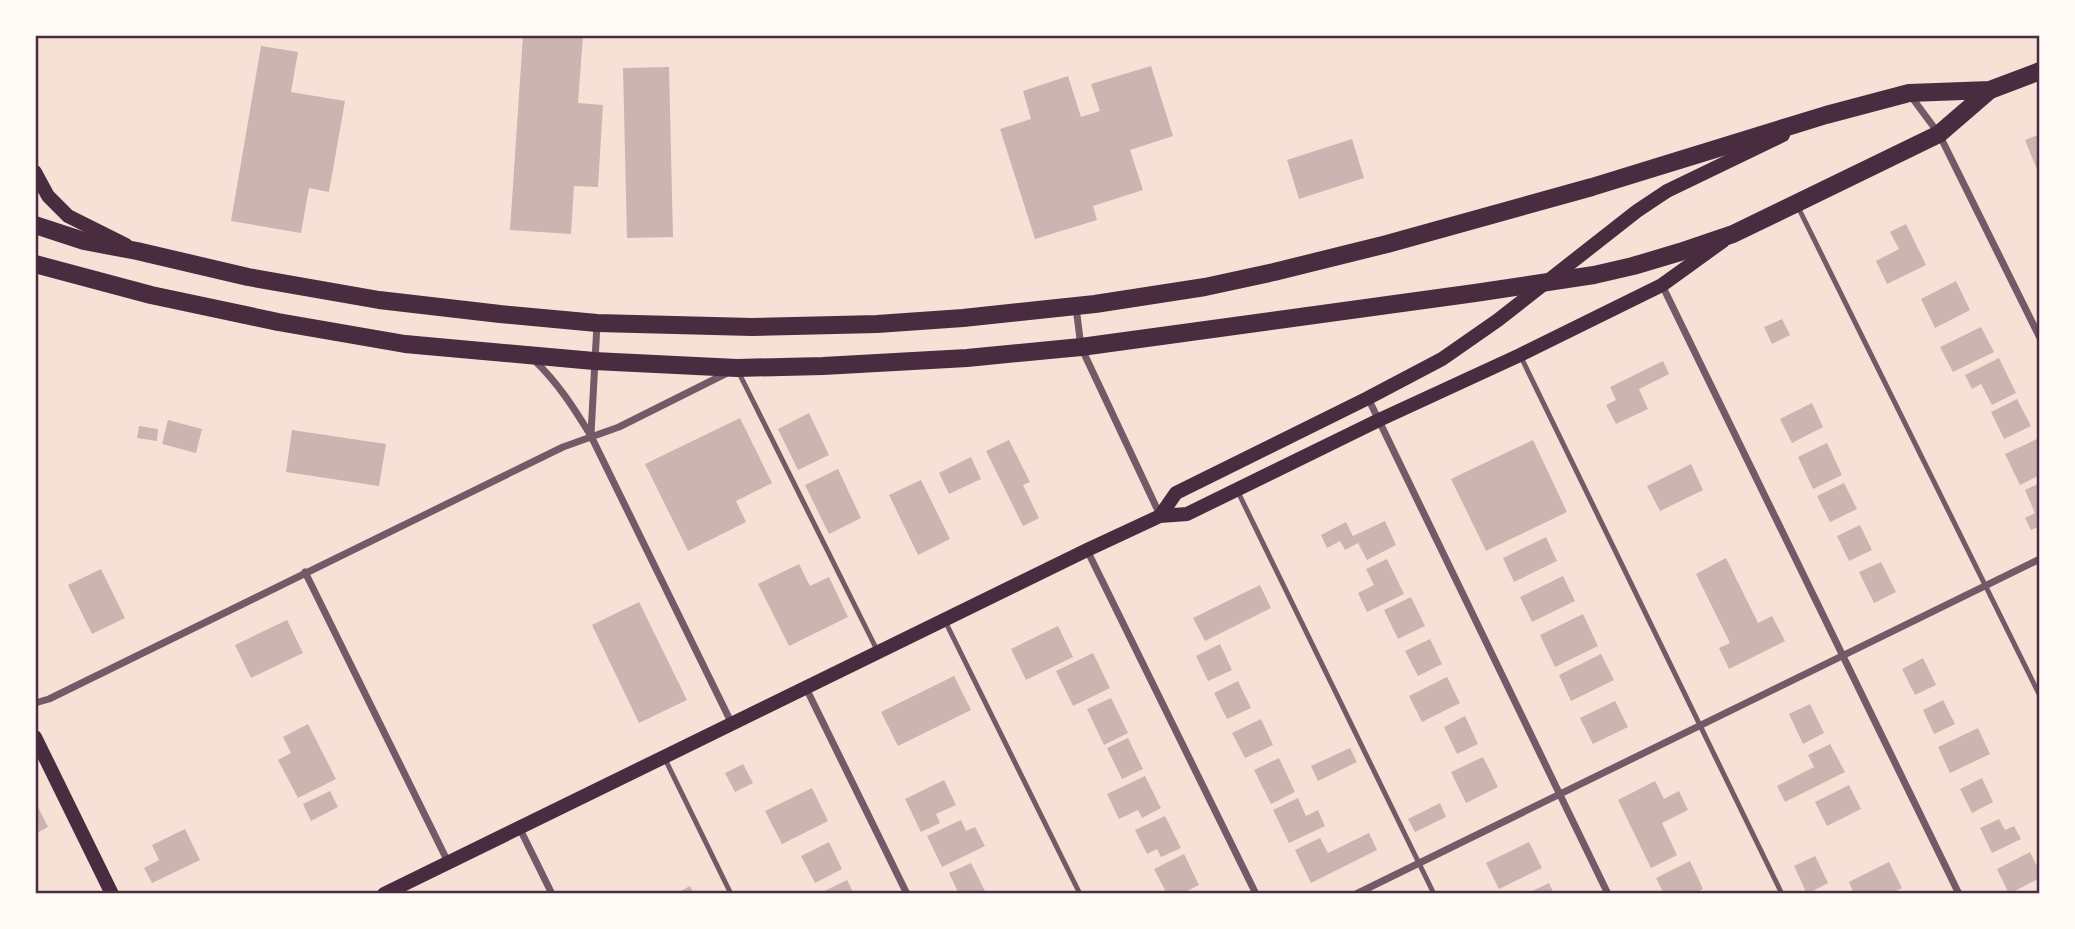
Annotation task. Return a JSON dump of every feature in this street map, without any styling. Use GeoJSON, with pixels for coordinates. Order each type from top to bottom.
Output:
{"type":"FeatureCollection","features":[{"type":"Feature","properties":{"kind":"main road"},"geometry":{"type":"LineString","coordinates":[[35,225],[84,241],[248,276],[379,300],[500,314],[597,323],[752,327],[941,320],[1076,306],[1205,287],[1343,256],[1592,187],[1825,115],[1909,93],[1990,90],[2040,71]]}},
{"type":"Feature","properties":{"kind":"main road"},"geometry":{"type":"LineString","coordinates":[[35,264],[151,295],[278,322],[405,344],[594,361],[737,368],[967,358],[1081,347],[1547,282],[1620,269],[1733,234],[1797,204],[1939,134],[1990,90]]}},
{"type":"Feature","properties":{"kind":"main road"},"geometry":{"type":"LineString","coordinates":[[1160,516],[1175,493],[1368,398],[1472,340],[1637,211],[1667,191],[1825,115]]}},
{"type":"Feature","properties":{"kind":"main road"},"geometry":{"type":"LineString","coordinates":[[35,172],[48,196],[68,216],[136,251]]}},
{"type":"Feature","properties":{"kind":"main road"},"geometry":{"type":"LineString","coordinates":[[384,894],[1087,550],[1160,516],[1186,514],[1520,355],[1662,285],[1733,234]]}},
{"type":"Feature","properties":{"kind":"main road"},"geometry":{"type":"LineString","coordinates":[[35,737],[112,894]]}},
{"type":"Feature","properties":{"kind":"street"},"geometry":{"type":"LineString","coordinates":[[1909,93],[1939,134],[2040,338]]}},
{"type":"Feature","properties":{"kind":"street"},"geometry":{"type":"LineString","coordinates":[[1662,285],[1959,894]]}},
{"type":"Feature","properties":{"kind":"street"},"geometry":{"type":"LineString","coordinates":[[1076,306],[1081,347],[1160,516]]}},
{"type":"Feature","properties":{"kind":"street"},"geometry":{"type":"LineString","coordinates":[[591,436],[597,323]]}},
{"type":"Feature","properties":{"kind":"street"},"geometry":{"type":"LineString","coordinates":[[530,355],[565,394],[591,436],[732,724]]}},
{"type":"Feature","properties":{"kind":"street"},"geometry":{"type":"LineString","coordinates":[[35,703],[49,699],[563,447],[619,427],[737,368]]}},
{"type":"Feature","properties":{"kind":"street"},"geometry":{"type":"LineString","coordinates":[[1368,398],[1608,894]]}},
{"type":"Feature","properties":{"kind":"street"},"geometry":{"type":"LineString","coordinates":[[1087,550],[1256,894]]}},
{"type":"Feature","properties":{"kind":"street"},"geometry":{"type":"LineString","coordinates":[[1356,894],[2040,559]]}},
{"type":"Feature","properties":{"kind":"street"},"geometry":{"type":"LineString","coordinates":[[305,572],[448,862]]}},
{"type":"Feature","properties":{"kind":"street"},"geometry":{"type":"LineString","coordinates":[[806,688],[907,894]]}},
{"type":"Feature","properties":{"kind":"street"},"geometry":{"type":"LineString","coordinates":[[519,827],[552,894]]}},
{"type":"Feature","properties":{"kind":"lane"},"geometry":{"type":"LineString","coordinates":[[1797,204],[2040,696]]}},
{"type":"Feature","properties":{"kind":"lane"},"geometry":{"type":"LineString","coordinates":[[1520,355],[1782,894]]}},
{"type":"Feature","properties":{"kind":"lane"},"geometry":{"type":"LineString","coordinates":[[737,368],[878,652]]}},
{"type":"Feature","properties":{"kind":"lane"},"geometry":{"type":"LineString","coordinates":[[1236,490],[1434,894]]}},
{"type":"Feature","properties":{"kind":"lane"},"geometry":{"type":"LineString","coordinates":[[944,619],[1080,894]]}},
{"type":"Feature","properties":{"kind":"lane"},"geometry":{"type":"LineString","coordinates":[[664,756],[731,894]]}},
{"type":"Feature","properties":{"kind":"building"},"geometry":{"type":"Polygon","coordinates":[[[523,35],[583,35],[578,103],[603,105],[598,187],[574,186],[571,234],[510,230],[523,35]]]}},
{"type":"Feature","properties":{"kind":"building"},"geometry":{"type":"Polygon","coordinates":[[[261,46],[298,52],[291,92],[345,101],[329,192],[309,188],[301,233],[231,221],[261,46]]]}},
{"type":"Feature","properties":{"kind":"building"},"geometry":{"type":"Polygon","coordinates":[[[1151,66],[1173,136],[1130,150],[1143,190],[1093,206],[1097,220],[1035,239],[1000,129],[1031,119],[1023,91],[1068,76],[1081,117],[1100,111],[1091,84],[1151,66]]]}},
{"type":"Feature","properties":{"kind":"building"},"geometry":{"type":"Polygon","coordinates":[[[669,67],[673,237],[627,238],[623,68],[669,67]]]}},
{"type":"Feature","properties":{"kind":"building"},"geometry":{"type":"Polygon","coordinates":[[[2040,134],[2040,177],[2025,140],[2040,134]]]}},
{"type":"Feature","properties":{"kind":"building"},"geometry":{"type":"Polygon","coordinates":[[[1352,139],[1364,178],[1299,199],[1287,160],[1352,139]]]}},
{"type":"Feature","properties":{"kind":"building"},"geometry":{"type":"Polygon","coordinates":[[[1906,224],[1926,265],[1887,284],[1876,261],[1899,249],[1890,232],[1906,224]]]}},
{"type":"Feature","properties":{"kind":"building"},"geometry":{"type":"Polygon","coordinates":[[[1956,281],[1970,310],[1935,328],[1921,299],[1956,281]]]}},
{"type":"Feature","properties":{"kind":"building"},"geometry":{"type":"Polygon","coordinates":[[[1782,319],[1790,335],[1772,344],[1764,327],[1782,319]]]}},
{"type":"Feature","properties":{"kind":"building"},"geometry":{"type":"Polygon","coordinates":[[[1981,327],[1994,352],[1953,372],[1940,347],[1981,327]]]}},
{"type":"Feature","properties":{"kind":"building"},"geometry":{"type":"Polygon","coordinates":[[[1999,358],[2016,393],[1992,405],[1981,384],[1972,389],[1965,375],[1999,358]]]}},
{"type":"Feature","properties":{"kind":"building"},"geometry":{"type":"Polygon","coordinates":[[[1663,361],[1669,374],[1639,389],[1648,409],[1616,424],[1606,405],[1616,400],[1610,387],[1663,361]]]}},
{"type":"Feature","properties":{"kind":"building"},"geometry":{"type":"Polygon","coordinates":[[[2017,399],[2031,426],[2004,439],[1991,412],[2017,399]]]}},
{"type":"Feature","properties":{"kind":"building"},"geometry":{"type":"Polygon","coordinates":[[[1812,403],[1823,427],[1792,443],[1780,419],[1812,403]]]}},
{"type":"Feature","properties":{"kind":"building"},"geometry":{"type":"Polygon","coordinates":[[[809,413],[829,455],[798,470],[778,429],[809,413]]]}},
{"type":"Feature","properties":{"kind":"building"},"geometry":{"type":"Polygon","coordinates":[[[740,418],[772,483],[736,501],[746,522],[688,551],[645,464],[740,418]]]}},
{"type":"Feature","properties":{"kind":"building"},"geometry":{"type":"Polygon","coordinates":[[[168,420],[202,429],[196,453],[162,444],[168,420]]]}},
{"type":"Feature","properties":{"kind":"building"},"geometry":{"type":"Polygon","coordinates":[[[139,426],[158,429],[157,441],[137,438],[139,426]]]}},
{"type":"Feature","properties":{"kind":"building"},"geometry":{"type":"Polygon","coordinates":[[[292,430],[386,444],[379,486],[286,472],[292,430]]]}},
{"type":"Feature","properties":{"kind":"building"},"geometry":{"type":"Polygon","coordinates":[[[2037,439],[2040,445],[2040,475],[2020,485],[2005,454],[2037,439]]]}},
{"type":"Feature","properties":{"kind":"building"},"geometry":{"type":"Polygon","coordinates":[[[1009,440],[1030,482],[1023,485],[1039,518],[1023,526],[986,451],[1009,440]]]}},
{"type":"Feature","properties":{"kind":"building"},"geometry":{"type":"Polygon","coordinates":[[[1533,440],[1567,512],[1486,551],[1451,479],[1533,440]]]}},
{"type":"Feature","properties":{"kind":"building"},"geometry":{"type":"Polygon","coordinates":[[[1827,443],[1842,475],[1813,489],[1798,457],[1827,443]]]}},
{"type":"Feature","properties":{"kind":"building"},"geometry":{"type":"Polygon","coordinates":[[[971,457],[981,479],[949,494],[939,473],[971,457]]]}},
{"type":"Feature","properties":{"kind":"building"},"geometry":{"type":"Polygon","coordinates":[[[1691,464],[1703,490],[1660,511],[1647,486],[1691,464]]]}},
{"type":"Feature","properties":{"kind":"building"},"geometry":{"type":"Polygon","coordinates":[[[838,469],[861,518],[829,534],[805,485],[838,469]]]}},
{"type":"Feature","properties":{"kind":"building"},"geometry":{"type":"Polygon","coordinates":[[[921,480],[950,539],[918,555],[889,495],[921,480]]]}},
{"type":"Feature","properties":{"kind":"building"},"geometry":{"type":"Polygon","coordinates":[[[1844,483],[1857,509],[1830,522],[1817,496],[1844,483]]]}},
{"type":"Feature","properties":{"kind":"building"},"geometry":{"type":"Polygon","coordinates":[[[2040,483],[2040,526],[2031,530],[2025,518],[2035,513],[2025,490],[2040,483]]]}},
{"type":"Feature","properties":{"kind":"building"},"geometry":{"type":"Polygon","coordinates":[[[1385,521],[1396,545],[1367,560],[1358,543],[1345,550],[1340,541],[1327,548],[1321,535],[1346,522],[1353,536],[1385,521]]]}},
{"type":"Feature","properties":{"kind":"building"},"geometry":{"type":"Polygon","coordinates":[[[1860,525],[1872,550],[1849,561],[1837,536],[1860,525]]]}},
{"type":"Feature","properties":{"kind":"building"},"geometry":{"type":"Polygon","coordinates":[[[1546,537],[1557,561],[1514,582],[1503,558],[1546,537]]]}},
{"type":"Feature","properties":{"kind":"building"},"geometry":{"type":"Polygon","coordinates":[[[1726,558],[1758,623],[1772,616],[1785,641],[1729,669],[1719,648],[1730,643],[1696,574],[1726,558]]]}},
{"type":"Feature","properties":{"kind":"building"},"geometry":{"type":"Polygon","coordinates":[[[1387,559],[1404,594],[1367,612],[1358,593],[1374,585],[1366,569],[1387,559]]]}},
{"type":"Feature","properties":{"kind":"building"},"geometry":{"type":"Polygon","coordinates":[[[1881,562],[1896,592],[1874,603],[1859,572],[1881,562]]]}},
{"type":"Feature","properties":{"kind":"building"},"geometry":{"type":"Polygon","coordinates":[[[799,564],[810,586],[829,577],[848,617],[789,646],[758,584],[799,564]]]}},
{"type":"Feature","properties":{"kind":"building"},"geometry":{"type":"Polygon","coordinates":[[[101,569],[125,618],[92,634],[68,585],[101,569]]]}},
{"type":"Feature","properties":{"kind":"building"},"geometry":{"type":"Polygon","coordinates":[[[1563,576],[1575,601],[1532,622],[1520,597],[1563,576]]]}},
{"type":"Feature","properties":{"kind":"building"},"geometry":{"type":"Polygon","coordinates":[[[1260,585],[1271,608],[1205,641],[1193,618],[1260,585]]]}},
{"type":"Feature","properties":{"kind":"building"},"geometry":{"type":"Polygon","coordinates":[[[1411,597],[1425,626],[1398,639],[1384,610],[1411,597]]]}},
{"type":"Feature","properties":{"kind":"building"},"geometry":{"type":"Polygon","coordinates":[[[639,602],[687,700],[639,723],[592,625],[639,602]]]}},
{"type":"Feature","properties":{"kind":"building"},"geometry":{"type":"Polygon","coordinates":[[[1583,614],[1598,646],[1555,667],[1540,635],[1583,614]]]}},
{"type":"Feature","properties":{"kind":"building"},"geometry":{"type":"Polygon","coordinates":[[[287,620],[303,653],[251,678],[235,645],[287,620]]]}},
{"type":"Feature","properties":{"kind":"building"},"geometry":{"type":"Polygon","coordinates":[[[1058,626],[1073,657],[1026,680],[1011,649],[1058,626]]]}},
{"type":"Feature","properties":{"kind":"building"},"geometry":{"type":"Polygon","coordinates":[[[1430,639],[1442,664],[1418,676],[1405,651],[1430,639]]]}},
{"type":"Feature","properties":{"kind":"building"},"geometry":{"type":"Polygon","coordinates":[[[1220,644],[1232,670],[1208,681],[1196,656],[1220,644]]]}},
{"type":"Feature","properties":{"kind":"building"},"geometry":{"type":"Polygon","coordinates":[[[1093,653],[1110,688],[1073,706],[1056,671],[1093,653]]]}},
{"type":"Feature","properties":{"kind":"building"},"geometry":{"type":"Polygon","coordinates":[[[1601,654],[1614,680],[1571,701],[1559,675],[1601,654]]]}},
{"type":"Feature","properties":{"kind":"building"},"geometry":{"type":"Polygon","coordinates":[[[1923,658],[1936,685],[1915,695],[1902,669],[1923,658]]]}},
{"type":"Feature","properties":{"kind":"building"},"geometry":{"type":"Polygon","coordinates":[[[954,676],[971,710],[898,746],[881,712],[954,676]]]}},
{"type":"Feature","properties":{"kind":"building"},"geometry":{"type":"Polygon","coordinates":[[[1447,677],[1460,703],[1422,722],[1409,696],[1447,677]]]}},
{"type":"Feature","properties":{"kind":"building"},"geometry":{"type":"Polygon","coordinates":[[[1238,681],[1251,708],[1227,719],[1214,693],[1238,681]]]}},
{"type":"Feature","properties":{"kind":"building"},"geometry":{"type":"Polygon","coordinates":[[[1111,698],[1128,733],[1104,745],[1087,709],[1111,698]]]}},
{"type":"Feature","properties":{"kind":"building"},"geometry":{"type":"Polygon","coordinates":[[[1943,700],[1955,724],[1934,734],[1923,710],[1943,700]]]}},
{"type":"Feature","properties":{"kind":"building"},"geometry":{"type":"Polygon","coordinates":[[[1615,701],[1628,727],[1593,744],[1580,718],[1615,701]]]}},
{"type":"Feature","properties":{"kind":"building"},"geometry":{"type":"Polygon","coordinates":[[[1810,704],[1824,733],[1803,744],[1789,714],[1810,704]]]}},
{"type":"Feature","properties":{"kind":"building"},"geometry":{"type":"Polygon","coordinates":[[[1465,716],[1478,744],[1457,754],[1444,727],[1465,716]]]}},
{"type":"Feature","properties":{"kind":"building"},"geometry":{"type":"Polygon","coordinates":[[[1261,719],[1273,745],[1245,758],[1232,733],[1261,719]]]}},
{"type":"Feature","properties":{"kind":"building"},"geometry":{"type":"Polygon","coordinates":[[[308,724],[336,779],[298,798],[278,760],[291,753],[283,737],[308,724]]]}},
{"type":"Feature","properties":{"kind":"building"},"geometry":{"type":"Polygon","coordinates":[[[1978,728],[1990,754],[1950,773],[1938,747],[1978,728]]]}},
{"type":"Feature","properties":{"kind":"building"},"geometry":{"type":"Polygon","coordinates":[[[1128,738],[1143,769],[1122,779],[1107,748],[1128,738]]]}},
{"type":"Feature","properties":{"kind":"building"},"geometry":{"type":"Polygon","coordinates":[[[1830,744],[1845,772],[1785,802],[1777,786],[1814,767],[1808,755],[1830,744]]]}},
{"type":"Feature","properties":{"kind":"building"},"geometry":{"type":"Polygon","coordinates":[[[1350,748],[1357,762],[1318,781],[1311,766],[1350,748]]]}},
{"type":"Feature","properties":{"kind":"building"},"geometry":{"type":"Polygon","coordinates":[[[1483,757],[1498,787],[1466,803],[1451,772],[1483,757]]]}},
{"type":"Feature","properties":{"kind":"building"},"geometry":{"type":"Polygon","coordinates":[[[1279,758],[1295,792],[1271,804],[1254,770],[1279,758]]]}},
{"type":"Feature","properties":{"kind":"building"},"geometry":{"type":"Polygon","coordinates":[[[743,764],[753,783],[735,792],[725,773],[743,764]]]}},
{"type":"Feature","properties":{"kind":"building"},"geometry":{"type":"Polygon","coordinates":[[[1145,776],[1161,808],[1142,818],[1138,810],[1119,819],[1107,794],[1145,776]]]}},
{"type":"Feature","properties":{"kind":"building"},"geometry":{"type":"Polygon","coordinates":[[[1982,778],[1993,802],[1972,813],[1960,789],[1982,778]]]}},
{"type":"Feature","properties":{"kind":"building"},"geometry":{"type":"Polygon","coordinates":[[[944,780],[956,805],[936,814],[940,823],[921,832],[905,799],[944,780]]]}},
{"type":"Feature","properties":{"kind":"building"},"geometry":{"type":"Polygon","coordinates":[[[1655,781],[1664,799],[1679,791],[1688,810],[1662,823],[1677,855],[1651,868],[1618,800],[1655,781]]]}},
{"type":"Feature","properties":{"kind":"building"},"geometry":{"type":"Polygon","coordinates":[[[1849,785],[1861,809],[1827,826],[1815,802],[1849,785]]]}},
{"type":"Feature","properties":{"kind":"building"},"geometry":{"type":"Polygon","coordinates":[[[812,788],[828,821],[782,844],[765,811],[812,788]]]}},
{"type":"Feature","properties":{"kind":"building"},"geometry":{"type":"Polygon","coordinates":[[[330,791],[338,807],[311,821],[303,804],[330,791]]]}},
{"type":"Feature","properties":{"kind":"building"},"geometry":{"type":"Polygon","coordinates":[[[1298,798],[1306,816],[1318,810],[1325,826],[1289,843],[1273,810],[1298,798]]]}},
{"type":"Feature","properties":{"kind":"building"},"geometry":{"type":"Polygon","coordinates":[[[35,801],[48,827],[35,834],[35,801]]]}},
{"type":"Feature","properties":{"kind":"building"},"geometry":{"type":"Polygon","coordinates":[[[1440,803],[1446,817],[1415,832],[1408,819],[1440,803]]]}},
{"type":"Feature","properties":{"kind":"building"},"geometry":{"type":"Polygon","coordinates":[[[1165,816],[1181,848],[1161,857],[1157,849],[1147,854],[1135,830],[1165,816]]]}},
{"type":"Feature","properties":{"kind":"building"},"geometry":{"type":"Polygon","coordinates":[[[1999,819],[2005,830],[2014,826],[2021,839],[1992,853],[1980,828],[1999,819]]]}},
{"type":"Feature","properties":{"kind":"building"},"geometry":{"type":"Polygon","coordinates":[[[961,820],[966,831],[975,827],[985,846],[942,867],[927,836],[961,820]]]}},
{"type":"Feature","properties":{"kind":"building"},"geometry":{"type":"Polygon","coordinates":[[[185,829],[200,860],[152,883],[144,868],[159,860],[152,845],[185,829]]]}},
{"type":"Feature","properties":{"kind":"building"},"geometry":{"type":"Polygon","coordinates":[[[1369,833],[1377,850],[1311,883],[1295,850],[1320,838],[1328,853],[1369,833]]]}},
{"type":"Feature","properties":{"kind":"building"},"geometry":{"type":"Polygon","coordinates":[[[829,842],[842,869],[815,883],[801,856],[829,842]]]}},
{"type":"Feature","properties":{"kind":"building"},"geometry":{"type":"Polygon","coordinates":[[[1529,842],[1542,868],[1499,889],[1486,863],[1529,842]]]}},
{"type":"Feature","properties":{"kind":"building"},"geometry":{"type":"Polygon","coordinates":[[[2030,852],[2040,872],[2040,878],[2009,894],[1997,869],[2030,852]]]}},
{"type":"Feature","properties":{"kind":"building"},"geometry":{"type":"Polygon","coordinates":[[[1184,854],[1199,885],[1181,894],[1167,894],[1154,869],[1184,854]]]}},
{"type":"Feature","properties":{"kind":"building"},"geometry":{"type":"Polygon","coordinates":[[[1815,856],[1828,883],[1807,894],[1794,866],[1815,856]]]}},
{"type":"Feature","properties":{"kind":"building"},"geometry":{"type":"Polygon","coordinates":[[[1690,861],[1703,889],[1693,894],[1664,894],[1656,878],[1690,861]]]}},
{"type":"Feature","properties":{"kind":"building"},"geometry":{"type":"Polygon","coordinates":[[[1889,862],[1902,888],[1890,894],[1854,894],[1849,882],[1889,862]]]}},
{"type":"Feature","properties":{"kind":"building"},"geometry":{"type":"Polygon","coordinates":[[[971,863],[986,893],[984,894],[959,894],[949,873],[971,863]]]}},
{"type":"Feature","properties":{"kind":"building"},"geometry":{"type":"Polygon","coordinates":[[[847,880],[854,894],[818,894],[847,880]]]}},
{"type":"Feature","properties":{"kind":"building"},"geometry":{"type":"Polygon","coordinates":[[[1549,883],[1554,894],[1526,894],[1549,883]]]}},
{"type":"Feature","properties":{"kind":"building"},"geometry":{"type":"Polygon","coordinates":[[[690,886],[694,894],[675,894],[690,886]]]}}]}
